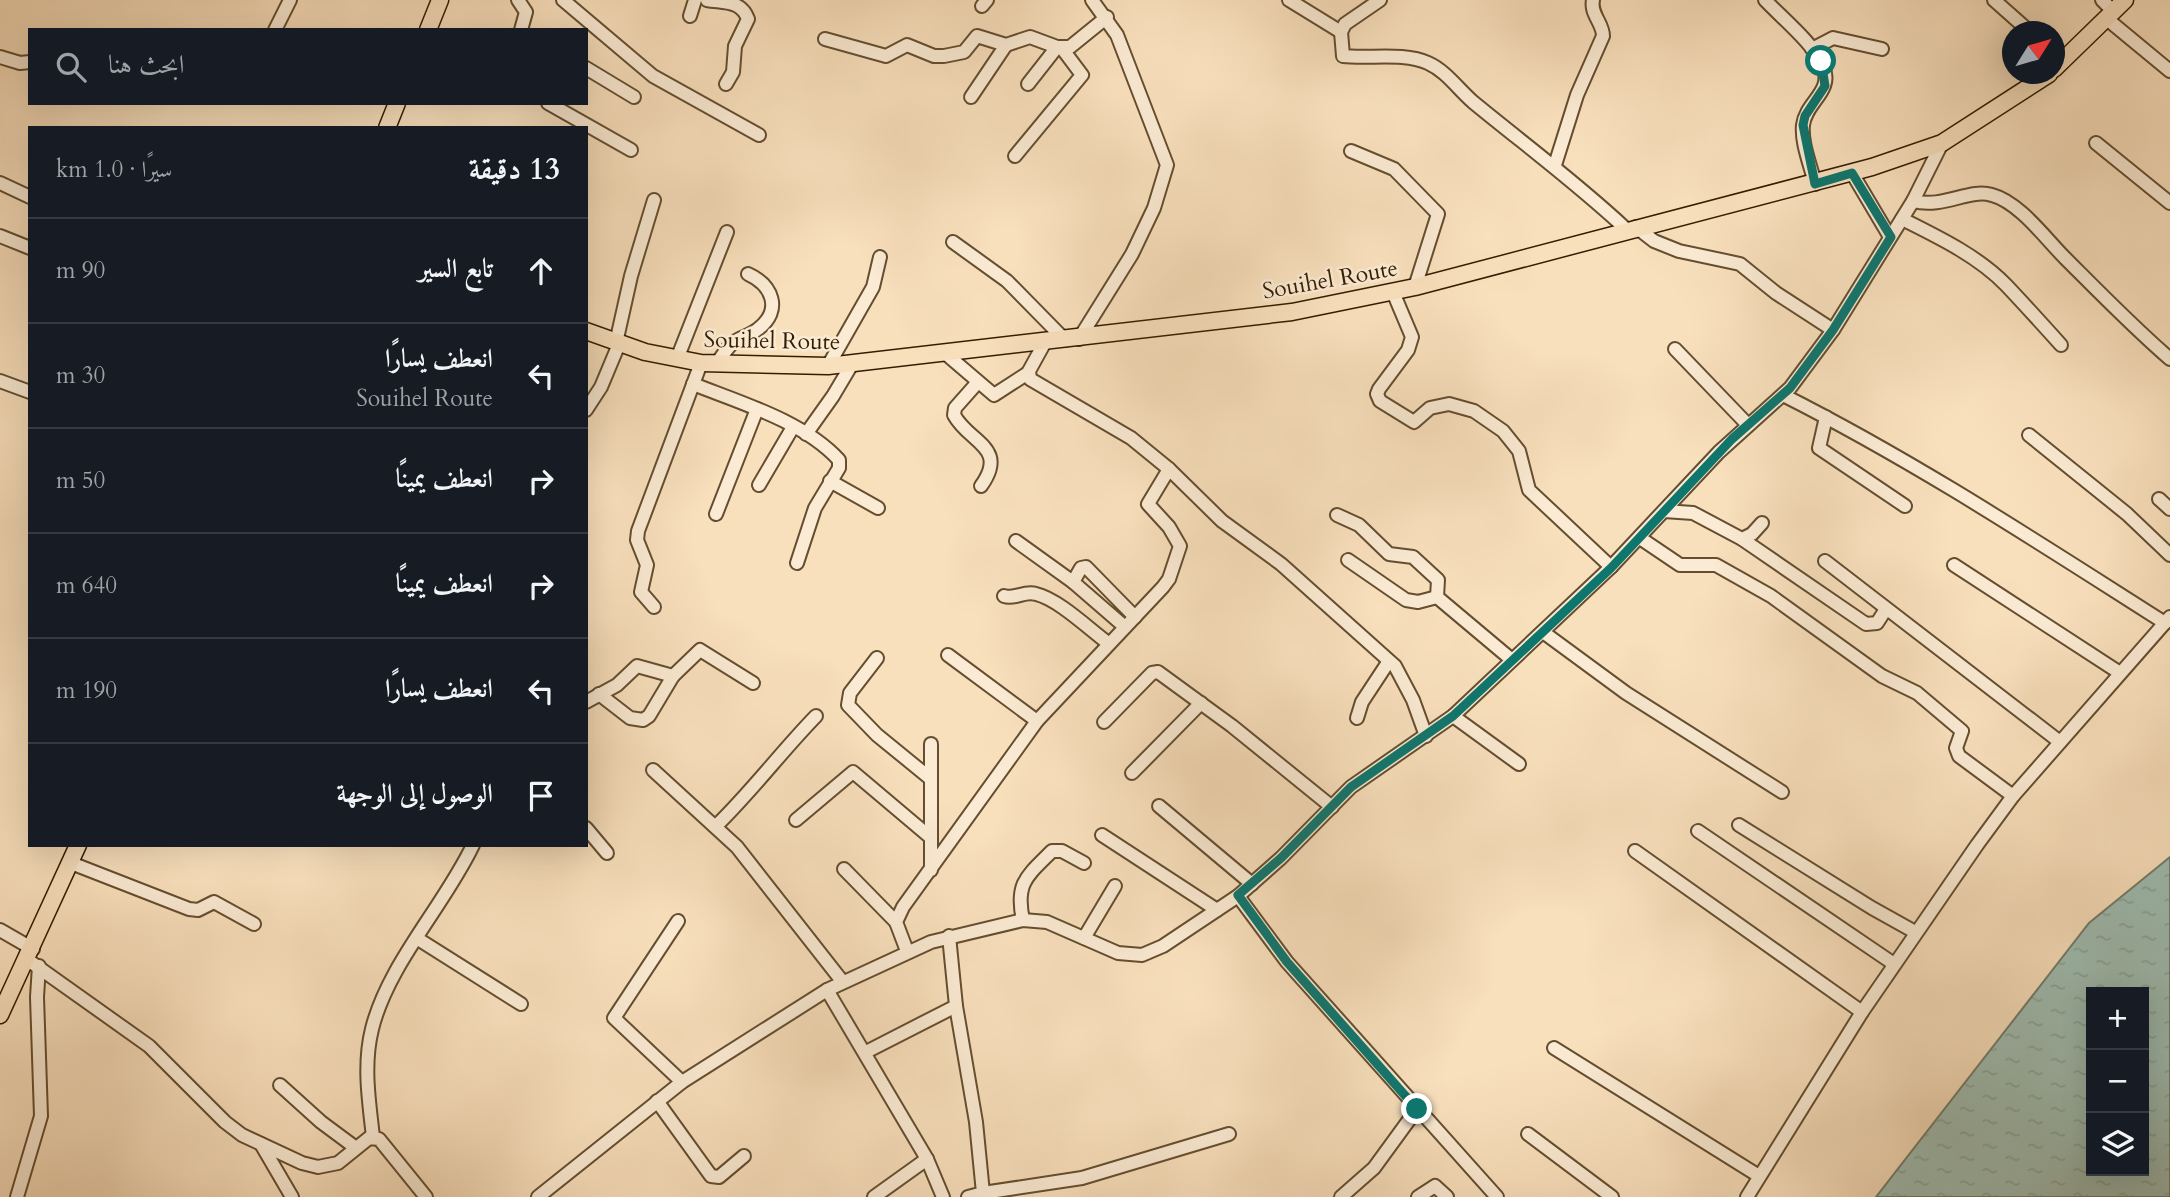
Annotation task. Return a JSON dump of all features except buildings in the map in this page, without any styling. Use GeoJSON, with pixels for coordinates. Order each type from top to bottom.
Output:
{"type":"FeatureCollection","features":[{"type":"Feature","properties":{"kind":"main road"},"geometry":{"type":"LineString","coordinates":[[429,28],[436,1]]}},
{"type":"Feature","properties":{"kind":"main road"},"geometry":{"type":"LineString","coordinates":[[2065,54],[2115,10]]}},
{"type":"Feature","properties":{"kind":"main road","name":"Souihel Route"},"geometry":{"type":"LineString","coordinates":[[588,332],[617,343],[677,359],[709,363],[828,366],[1292,312],[1415,287],[1631,228],[1852,173],[1942,143],[2033,84]]}},
{"type":"Feature","properties":{"kind":"main road"},"geometry":{"type":"LineString","coordinates":[[388,126],[396,105]]}},
{"type":"Feature","properties":{"kind":"main road"},"geometry":{"type":"LineString","coordinates":[[0,1015],[33,958],[77,847]]}},
{"type":"Feature","properties":{"kind":"street"},"geometry":{"type":"LineString","coordinates":[[276,28],[290,0]]}},
{"type":"Feature","properties":{"kind":"street"},"geometry":{"type":"LineString","coordinates":[[518,0],[526,12],[522,28]]}},
{"type":"Feature","properties":{"kind":"street"},"geometry":{"type":"LineString","coordinates":[[563,0],[653,76],[759,135]]}},
{"type":"Feature","properties":{"kind":"street"},"geometry":{"type":"LineString","coordinates":[[690,16],[695,0]]}},
{"type":"Feature","properties":{"kind":"street"},"geometry":{"type":"LineString","coordinates":[[707,0],[732,3],[745,13],[748,19],[732,54],[733,72],[726,84]]}},
{"type":"Feature","properties":{"kind":"street"},"geometry":{"type":"LineString","coordinates":[[953,242],[1007,281],[1072,339],[1132,254],[1154,208],[1167,165],[1117,35],[1107,17],[1092,0]]}},
{"type":"Feature","properties":{"kind":"street"},"geometry":{"type":"LineString","coordinates":[[1289,0],[1340,32]]}},
{"type":"Feature","properties":{"kind":"street"},"geometry":{"type":"LineString","coordinates":[[1380,0],[1345,24],[1340,32],[1343,55],[1409,58],[1427,62],[1442,71],[1470,100],[1631,228],[1679,251],[1740,264],[1776,293],[1833,330]]}},
{"type":"Feature","properties":{"kind":"street"},"geometry":{"type":"LineString","coordinates":[[1555,165],[1577,95],[1603,36],[1603,29],[1592,10],[1593,0]]}},
{"type":"Feature","properties":{"kind":"street"},"geometry":{"type":"LineString","coordinates":[[1765,0],[1812,49],[1821,61],[1827,80],[1803,125],[1815,184]]}},
{"type":"Feature","properties":{"kind":"street"},"geometry":{"type":"LineString","coordinates":[[1994,0],[2018,21]]}},
{"type":"Feature","properties":{"kind":"street"},"geometry":{"type":"LineString","coordinates":[[2102,0],[2115,10],[2170,71]]}},
{"type":"Feature","properties":{"kind":"street"},"geometry":{"type":"LineString","coordinates":[[825,39],[886,56],[911,45],[934,56],[944,56],[964,52],[977,36],[1006,44],[1030,37],[1059,47],[1076,44],[1107,17]]}},
{"type":"Feature","properties":{"kind":"street"},"geometry":{"type":"LineString","coordinates":[[1812,49],[1833,38],[1882,49]]}},
{"type":"Feature","properties":{"kind":"street"},"geometry":{"type":"LineString","coordinates":[[971,97],[1006,44]]}},
{"type":"Feature","properties":{"kind":"street"},"geometry":{"type":"LineString","coordinates":[[1028,84],[1059,47]]}},
{"type":"Feature","properties":{"kind":"street"},"geometry":{"type":"LineString","coordinates":[[1015,156],[1082,75],[1059,47]]}},
{"type":"Feature","properties":{"kind":"street"},"geometry":{"type":"LineString","coordinates":[[0,57],[20,63],[28,62]]}},
{"type":"Feature","properties":{"kind":"street"},"geometry":{"type":"LineString","coordinates":[[588,69],[634,97]]}},
{"type":"Feature","properties":{"kind":"street"},"geometry":{"type":"LineString","coordinates":[[552,105],[631,150]]}},
{"type":"Feature","properties":{"kind":"street"},"geometry":{"type":"LineString","coordinates":[[544,1195],[682,1082],[842,981],[907,951],[949,936],[1023,920],[1047,922],[1118,953],[1142,955],[1163,946],[1238,895],[1351,787],[1453,716],[1611,568],[1748,425],[1800,377],[1833,330],[1913,201],[1942,143]]}},
{"type":"Feature","properties":{"kind":"street"},"geometry":{"type":"LineString","coordinates":[[2096,143],[2170,203]]}},
{"type":"Feature","properties":{"kind":"street"},"geometry":{"type":"LineString","coordinates":[[1351,151],[1394,169],[1438,214],[1415,287]]}},
{"type":"Feature","properties":{"kind":"street"},"geometry":{"type":"LineString","coordinates":[[1852,173],[1891,237]]}},
{"type":"Feature","properties":{"kind":"street"},"geometry":{"type":"LineString","coordinates":[[0,183],[28,196]]}},
{"type":"Feature","properties":{"kind":"street"},"geometry":{"type":"LineString","coordinates":[[1913,201],[1932,205],[1982,194],[1996,196],[2037,227],[2139,332],[2170,359]]}},
{"type":"Feature","properties":{"kind":"street"},"geometry":{"type":"LineString","coordinates":[[588,407],[601,387],[617,343],[631,276],[654,200]]}},
{"type":"Feature","properties":{"kind":"street"},"geometry":{"type":"LineString","coordinates":[[1902,219],[1957,248],[1989,270],[2007,285],[2061,345]]}},
{"type":"Feature","properties":{"kind":"street"},"geometry":{"type":"LineString","coordinates":[[677,359],[727,232]]}},
{"type":"Feature","properties":{"kind":"street"},"geometry":{"type":"LineString","coordinates":[[0,236],[28,247]]}},
{"type":"Feature","properties":{"kind":"street"},"geometry":{"type":"LineString","coordinates":[[828,366],[873,287],[880,257]]}},
{"type":"Feature","properties":{"kind":"street"},"geometry":{"type":"LineString","coordinates":[[654,607],[641,592],[647,565],[639,549],[638,531],[693,384],[709,363],[730,345],[760,328],[767,318],[773,299],[770,290],[748,274]]}},
{"type":"Feature","properties":{"kind":"street"},"geometry":{"type":"LineString","coordinates":[[1393,292],[1412,337],[1408,350],[1379,389],[1377,394],[1380,401],[1414,422],[1432,407],[1458,405],[1474,411],[1503,431],[1519,451],[1529,490],[1611,568]]}},
{"type":"Feature","properties":{"kind":"street"},"geometry":{"type":"LineString","coordinates":[[946,354],[997,396],[1028,373],[1045,342]]}},
{"type":"Feature","properties":{"kind":"street"},"geometry":{"type":"LineString","coordinates":[[1675,349],[1748,425]]}},
{"type":"Feature","properties":{"kind":"street"},"geometry":{"type":"LineString","coordinates":[[806,434],[834,396],[852,364]]}},
{"type":"Feature","properties":{"kind":"street"},"geometry":{"type":"LineString","coordinates":[[1028,373],[1030,379],[1045,391],[1117,428],[1169,469],[1222,521],[1281,564],[1389,661],[1401,673],[1426,736]]}},
{"type":"Feature","properties":{"kind":"street"},"geometry":{"type":"LineString","coordinates":[[0,381],[28,391]]}},
{"type":"Feature","properties":{"kind":"street"},"geometry":{"type":"LineString","coordinates":[[978,382],[955,408],[954,415],[982,443],[993,464],[981,486]]}},
{"type":"Feature","properties":{"kind":"street"},"geometry":{"type":"LineString","coordinates":[[693,384],[757,409],[793,427],[839,460],[839,468],[815,508],[797,563]]}},
{"type":"Feature","properties":{"kind":"street"},"geometry":{"type":"LineString","coordinates":[[1746,1197],[1915,932],[2013,796],[2167,620],[1989,510],[1783,395]]}},
{"type":"Feature","properties":{"kind":"street"},"geometry":{"type":"LineString","coordinates":[[716,514],[757,409]]}},
{"type":"Feature","properties":{"kind":"street"},"geometry":{"type":"LineString","coordinates":[[1826,417],[1819,448],[1905,506]]}},
{"type":"Feature","properties":{"kind":"street"},"geometry":{"type":"LineString","coordinates":[[759,485],[793,427]]}},
{"type":"Feature","properties":{"kind":"street"},"geometry":{"type":"LineString","coordinates":[[2029,435],[2127,514],[2170,555]]}},
{"type":"Feature","properties":{"kind":"street"},"geometry":{"type":"LineString","coordinates":[[896,922],[1037,721],[1169,579],[1180,545],[1169,527],[1148,504],[1169,469]]}},
{"type":"Feature","properties":{"kind":"street"},"geometry":{"type":"LineString","coordinates":[[830,481],[878,508]]}},
{"type":"Feature","properties":{"kind":"street"},"geometry":{"type":"LineString","coordinates":[[2159,499],[2170,509]]}},
{"type":"Feature","properties":{"kind":"street"},"geometry":{"type":"LineString","coordinates":[[1664,511],[1693,513],[1742,539],[1866,624],[1877,623],[1886,609]]}},
{"type":"Feature","properties":{"kind":"street"},"geometry":{"type":"LineString","coordinates":[[1337,515],[1359,525],[1389,554],[1410,556],[1421,562],[1437,580],[1437,597],[1512,660]]}},
{"type":"Feature","properties":{"kind":"street"},"geometry":{"type":"LineString","coordinates":[[1742,539],[1752,534],[1762,523]]}},
{"type":"Feature","properties":{"kind":"street"},"geometry":{"type":"LineString","coordinates":[[1640,538],[1680,565],[1716,565],[1771,596],[1882,676],[1917,693],[1962,731],[1956,748],[1959,756],[2013,796]]}},
{"type":"Feature","properties":{"kind":"street"},"geometry":{"type":"LineString","coordinates":[[1016,541],[1073,582],[1125,627]]}},
{"type":"Feature","properties":{"kind":"street"},"geometry":{"type":"LineString","coordinates":[[1348,559],[1406,600],[1418,602],[1437,597]]}},
{"type":"Feature","properties":{"kind":"street"},"geometry":{"type":"LineString","coordinates":[[1825,561],[2060,742]]}},
{"type":"Feature","properties":{"kind":"street"},"geometry":{"type":"LineString","coordinates":[[1954,565],[2120,673]]}},
{"type":"Feature","properties":{"kind":"street"},"geometry":{"type":"LineString","coordinates":[[1073,582],[1081,568],[1086,567],[1135,617]]}},
{"type":"Feature","properties":{"kind":"street"},"geometry":{"type":"LineString","coordinates":[[1004,596],[1011,598],[1028,592],[1045,597],[1108,643]]}},
{"type":"Feature","properties":{"kind":"street"},"geometry":{"type":"LineString","coordinates":[[1543,632],[1626,693],[1782,792]]}},
{"type":"Feature","properties":{"kind":"street"},"geometry":{"type":"LineString","coordinates":[[598,694],[630,718],[643,720],[649,716],[673,676],[699,650],[753,683]]}},
{"type":"Feature","properties":{"kind":"street"},"geometry":{"type":"LineString","coordinates":[[948,655],[1037,721]]}},
{"type":"Feature","properties":{"kind":"street"},"geometry":{"type":"LineString","coordinates":[[877,658],[850,693],[848,705],[877,735],[931,779]]}},
{"type":"Feature","properties":{"kind":"street"},"geometry":{"type":"LineString","coordinates":[[1357,718],[1362,702],[1389,661]]}},
{"type":"Feature","properties":{"kind":"street"},"geometry":{"type":"LineString","coordinates":[[588,701],[617,685],[637,666],[673,676]]}},
{"type":"Feature","properties":{"kind":"street"},"geometry":{"type":"LineString","coordinates":[[1104,722],[1155,672],[1201,703],[1332,807]]}},
{"type":"Feature","properties":{"kind":"street"},"geometry":{"type":"LineString","coordinates":[[1132,773],[1201,703]]}},
{"type":"Feature","properties":{"kind":"street"},"geometry":{"type":"LineString","coordinates":[[716,826],[816,716]]}},
{"type":"Feature","properties":{"kind":"street"},"geometry":{"type":"LineString","coordinates":[[1453,716],[1519,764]]}},
{"type":"Feature","properties":{"kind":"street"},"geometry":{"type":"LineString","coordinates":[[930,744],[930,837],[934,866]]}},
{"type":"Feature","properties":{"kind":"street"},"geometry":{"type":"LineString","coordinates":[[653,769],[716,826],[750,862],[842,981]]}},
{"type":"Feature","properties":{"kind":"street"},"geometry":{"type":"LineString","coordinates":[[796,820],[853,772],[930,837]]}},
{"type":"Feature","properties":{"kind":"street"},"geometry":{"type":"LineString","coordinates":[[1159,806],[1252,884]]}},
{"type":"Feature","properties":{"kind":"street"},"geometry":{"type":"LineString","coordinates":[[1739,825],[1915,932]]}},
{"type":"Feature","properties":{"kind":"street"},"geometry":{"type":"LineString","coordinates":[[588,830],[607,853]]}},
{"type":"Feature","properties":{"kind":"street"},"geometry":{"type":"LineString","coordinates":[[1698,831],[1894,964]]}},
{"type":"Feature","properties":{"kind":"street"},"geometry":{"type":"LineString","coordinates":[[1102,835],[1217,910]]}},
{"type":"Feature","properties":{"kind":"street"},"geometry":{"type":"LineString","coordinates":[[373,1137],[367,1080],[372,1029],[392,978],[472,847]]}},
{"type":"Feature","properties":{"kind":"street"},"geometry":{"type":"LineString","coordinates":[[1023,920],[1018,895],[1022,884],[1052,851],[1062,851],[1084,863]]}},
{"type":"Feature","properties":{"kind":"street"},"geometry":{"type":"LineString","coordinates":[[1635,851],[1862,1012]]}},
{"type":"Feature","properties":{"kind":"street"},"geometry":{"type":"LineString","coordinates":[[71,863],[196,911],[214,902],[254,924]]}},
{"type":"Feature","properties":{"kind":"street"},"geometry":{"type":"LineString","coordinates":[[844,869],[896,922],[907,951]]}},
{"type":"Feature","properties":{"kind":"street"},"geometry":{"type":"LineString","coordinates":[[1084,938],[1115,887]]}},
{"type":"Feature","properties":{"kind":"street"},"geometry":{"type":"LineString","coordinates":[[1238,895],[1287,962],[1497,1197]]}},
{"type":"Feature","properties":{"kind":"street"},"geometry":{"type":"LineString","coordinates":[[678,921],[614,1018],[682,1082]]}},
{"type":"Feature","properties":{"kind":"street"},"geometry":{"type":"LineString","coordinates":[[0,930],[149,1046],[225,1122],[261,1144],[302,1163],[318,1167],[338,1163],[373,1137]]}},
{"type":"Feature","properties":{"kind":"street"},"geometry":{"type":"LineString","coordinates":[[949,936],[956,1006],[976,1122],[983,1195]]}},
{"type":"Feature","properties":{"kind":"street"},"geometry":{"type":"LineString","coordinates":[[418,939],[521,1004]]}},
{"type":"Feature","properties":{"kind":"street"},"geometry":{"type":"LineString","coordinates":[[17,1197],[41,1116],[33,958]]}},
{"type":"Feature","properties":{"kind":"street"},"geometry":{"type":"LineString","coordinates":[[827,990],[866,1052],[927,1160],[943,1197]]}},
{"type":"Feature","properties":{"kind":"street"},"geometry":{"type":"LineString","coordinates":[[866,1052],[956,1006]]}},
{"type":"Feature","properties":{"kind":"street"},"geometry":{"type":"LineString","coordinates":[[1555,1048],[1759,1176]]}},
{"type":"Feature","properties":{"kind":"street"},"geometry":{"type":"LineString","coordinates":[[280,1084],[321,1122],[356,1148]]}},
{"type":"Feature","properties":{"kind":"street"},"geometry":{"type":"LineString","coordinates":[[657,1101],[711,1176],[719,1177],[744,1156]]}},
{"type":"Feature","properties":{"kind":"street"},"geometry":{"type":"LineString","coordinates":[[1342,1197],[1374,1168],[1417,1109]]}},
{"type":"Feature","properties":{"kind":"street"},"geometry":{"type":"LineString","coordinates":[[968,1197],[1010,1193],[1082,1178],[1229,1134]]}},
{"type":"Feature","properties":{"kind":"street"},"geometry":{"type":"LineString","coordinates":[[1528,1134],[1612,1197]]}},
{"type":"Feature","properties":{"kind":"street"},"geometry":{"type":"LineString","coordinates":[[373,1137],[379,1139],[426,1197]]}},
{"type":"Feature","properties":{"kind":"street"},"geometry":{"type":"LineString","coordinates":[[261,1144],[292,1197]]}},
{"type":"Feature","properties":{"kind":"street"},"geometry":{"type":"LineString","coordinates":[[874,1197],[927,1160]]}},
{"type":"Feature","properties":{"kind":"street"},"geometry":{"type":"LineString","coordinates":[[1418,1197],[1435,1186],[1447,1197]]}},
{"type":"Feature","properties":{"kind":"water"},"geometry":{"type":"Polygon","coordinates":[[[2170,857],[2170,1197],[1876,1197],[2089,923],[2170,857]]]}},
{"type":"Feature","properties":{"kind":"route"},"geometry":{"type":"LineString","coordinates":[[1417,1109],[1287,962],[1238,895],[1281,858],[1351,787],[1453,716],[1611,568],[1719,452],[1778,400],[1808,368],[1891,237],[1852,173],[1815,184],[1803,125],[1805,116],[1822,93],[1827,80],[1821,61]]}}]}
